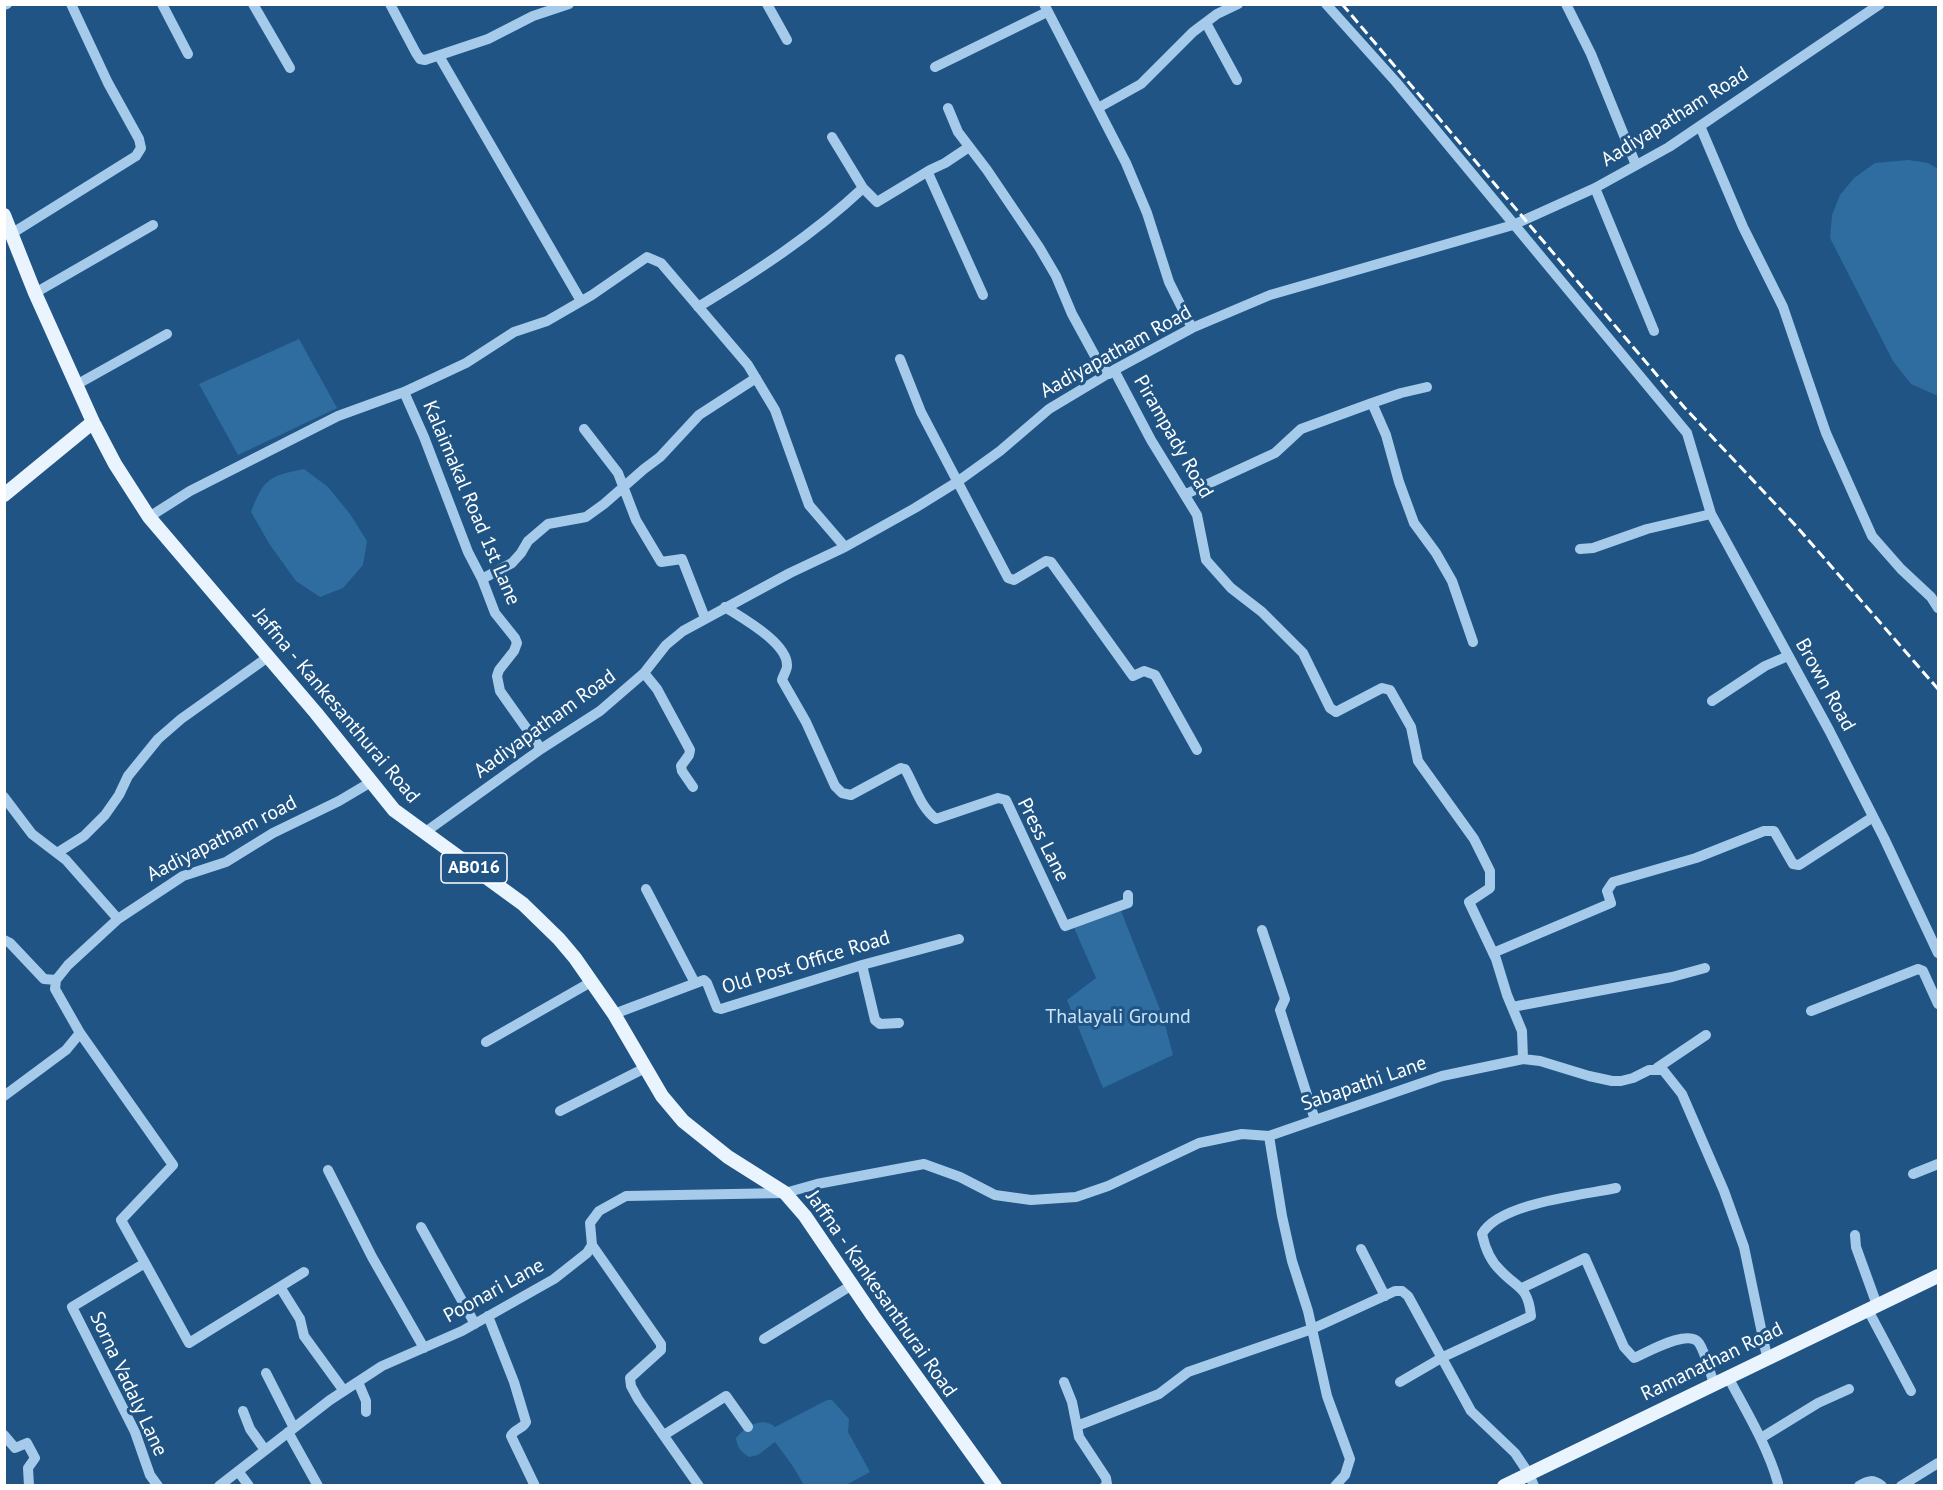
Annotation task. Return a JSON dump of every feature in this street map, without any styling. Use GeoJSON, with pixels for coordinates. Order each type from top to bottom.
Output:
{"type":"FeatureCollection","features":[{"type":"Feature","properties":{"kind":"main road","name":"Jaffna - Kankesanthurai Road"},"geometry":{"type":"LineString","coordinates":[[5,217],[35,293],[93,422],[115,464],[149,517],[394,810],[531,911],[564,945],[614,1014],[662,1096],[683,1121],[728,1158],[785,1193],[805,1216],[949,1424],[995,1485]]}},
{"type":"Feature","properties":{"kind":"main road"},"geometry":{"type":"LineString","coordinates":[[4,495],[93,422]]}},
{"type":"Feature","properties":{"kind":"main road","name":"Ramanathan Road"},"geometry":{"type":"LineString","coordinates":[[1504,1485],[1531,1480],[1714,1383],[1938,1276]]}},
{"type":"Feature","properties":{"kind":"street"},"geometry":{"type":"LineString","coordinates":[[11,234],[136,156],[141,148],[139,139],[108,82],[72,4]]}},
{"type":"Feature","properties":{"kind":"street"},"geometry":{"type":"LineString","coordinates":[[162,4],[188,54]]}},
{"type":"Feature","properties":{"kind":"street"},"geometry":{"type":"LineString","coordinates":[[253,4],[290,68]]}},
{"type":"Feature","properties":{"kind":"street"},"geometry":{"type":"LineString","coordinates":[[390,4],[420,59],[425,60],[488,39],[533,16],[569,4]]}},
{"type":"Feature","properties":{"kind":"street"},"geometry":{"type":"LineString","coordinates":[[767,4],[787,40]]}},
{"type":"Feature","properties":{"kind":"street"},"geometry":{"type":"LineString","coordinates":[[1098,108],[1141,84],[1206,23],[1214,9],[1238,4]]}},
{"type":"Feature","properties":{"kind":"street"},"geometry":{"type":"LineString","coordinates":[[1326,4],[1396,82],[1513,225]]}},
{"type":"Feature","properties":{"kind":"street"},"geometry":{"type":"LineString","coordinates":[[1566,4],[1591,54],[1636,165]]}},
{"type":"Feature","properties":{"kind":"street","name":"Aadiyapatham Road"},"geometry":{"type":"LineString","coordinates":[[424,832],[541,749],[600,711],[644,673],[666,645],[683,631],[845,547],[957,482],[1000,452],[1049,408],[1111,372],[1192,328],[1270,295],[1513,225],[1595,188],[1669,147],[1880,4]]}},
{"type":"Feature","properties":{"kind":"street"},"geometry":{"type":"LineString","coordinates":[[935,67],[1046,8],[1126,163],[1147,213],[1169,282],[1192,328]]}},
{"type":"Feature","properties":{"kind":"street"},"geometry":{"type":"LineString","coordinates":[[1206,23],[1237,80]]}},
{"type":"Feature","properties":{"kind":"street"},"geometry":{"type":"LineString","coordinates":[[439,56],[581,301]]}},
{"type":"Feature","properties":{"kind":"street","name":"Pirampady Road"},"geometry":{"type":"LineString","coordinates":[[948,108],[958,132],[987,170],[1039,247],[1056,276],[1072,314],[1096,358],[1111,372],[1186,494],[1197,515],[1206,560],[1231,588],[1262,612],[1303,653],[1330,708],[1336,712],[1382,688],[1389,690],[1411,727],[1418,761],[1474,839],[1490,871],[1490,888],[1470,902],[1493,953],[1522,1031],[1523,1059]]}},
{"type":"Feature","properties":{"kind":"street"},"geometry":{"type":"LineString","coordinates":[[1700,126],[1743,227],[1783,307],[1826,433],[1872,536],[1938,608]]}},
{"type":"Feature","properties":{"kind":"street"},"geometry":{"type":"LineString","coordinates":[[832,137],[864,188],[877,202],[969,147]]}},
{"type":"Feature","properties":{"kind":"street"},"geometry":{"type":"LineString","coordinates":[[930,170],[929,178],[983,295]]}},
{"type":"Feature","properties":{"kind":"street"},"geometry":{"type":"LineString","coordinates":[[698,307],[736,284],[818,227],[864,188]]}},
{"type":"Feature","properties":{"kind":"street"},"geometry":{"type":"LineString","coordinates":[[1595,188],[1654,331]]}},
{"type":"Feature","properties":{"kind":"street"},"geometry":{"type":"LineString","coordinates":[[35,293],[153,225]]}},
{"type":"Feature","properties":{"kind":"street","name":"Brown Road"},"geometry":{"type":"LineString","coordinates":[[1513,225],[1687,433],[1711,514],[1829,730],[1938,953]]}},
{"type":"Feature","properties":{"kind":"street"},"geometry":{"type":"LineString","coordinates":[[149,517],[190,490],[338,416],[404,392],[466,363],[513,332],[547,321],[647,257],[661,263],[748,365],[775,410],[809,505],[845,547]]}},
{"type":"Feature","properties":{"kind":"street"},"geometry":{"type":"LineString","coordinates":[[76,385],[167,334]]}},
{"type":"Feature","properties":{"kind":"street"},"geometry":{"type":"LineString","coordinates":[[900,359],[921,412],[1008,578],[1014,579],[1046,561],[1052,562],[1133,676],[1144,671],[1155,675],[1197,750]]}},
{"type":"Feature","properties":{"kind":"street"},"geometry":{"type":"LineString","coordinates":[[482,579],[512,563],[521,554],[528,541],[548,524],[586,517],[604,504],[660,457],[699,415],[756,378]]}},
{"type":"Feature","properties":{"kind":"street"},"geometry":{"type":"LineString","coordinates":[[1186,494],[1275,453],[1301,429],[1401,393],[1427,387]]}},
{"type":"Feature","properties":{"kind":"street","name":"Kalaimakal Road 1st Lane"},"geometry":{"type":"LineString","coordinates":[[404,392],[495,613],[517,643],[514,651],[499,670],[497,676],[500,691],[541,749]]}},
{"type":"Feature","properties":{"kind":"street"},"geometry":{"type":"LineString","coordinates":[[1372,403],[1386,435],[1414,524],[1436,553],[1452,581],[1473,642]]}},
{"type":"Feature","properties":{"kind":"street"},"geometry":{"type":"LineString","coordinates":[[584,429],[618,473],[636,520],[661,562],[682,559],[705,618]]}},
{"type":"Feature","properties":{"kind":"street"},"geometry":{"type":"LineString","coordinates":[[1580,549],[1593,548],[1647,530],[1711,514]]}},
{"type":"Feature","properties":{"kind":"street","name":"Press Lane"},"geometry":{"type":"LineString","coordinates":[[726,607],[765,634],[783,653],[787,666],[782,680],[806,722],[835,786],[842,793],[851,795],[901,768],[905,769],[910,777],[927,812],[936,819],[998,798],[1006,800],[1065,926],[1128,903],[1128,895]]}},
{"type":"Feature","properties":{"kind":"street"},"geometry":{"type":"LineString","coordinates":[[1712,701],[1765,666],[1788,656]]}},
{"type":"Feature","properties":{"kind":"street"},"geometry":{"type":"LineString","coordinates":[[57,853],[84,836],[105,815],[128,776],[158,739],[181,719],[268,657]]}},
{"type":"Feature","properties":{"kind":"street"},"geometry":{"type":"LineString","coordinates":[[644,673],[657,689],[690,750],[681,766],[693,787]]}},
{"type":"Feature","properties":{"kind":"street","name":"Aadiyapatham road"},"geometry":{"type":"LineString","coordinates":[[56,980],[68,965],[118,919],[183,876],[226,862],[273,833],[339,801],[371,782]]}},
{"type":"Feature","properties":{"kind":"street"},"geometry":{"type":"LineString","coordinates":[[4,797],[32,834],[66,860],[118,919]]}},
{"type":"Feature","properties":{"kind":"street"},"geometry":{"type":"LineString","coordinates":[[1493,953],[1611,903],[1607,891],[1613,882],[1696,858],[1764,831],[1774,831],[1793,864],[1799,865],[1873,817]]}},
{"type":"Feature","properties":{"kind":"street"},"geometry":{"type":"LineString","coordinates":[[646,889],[695,983]]}},
{"type":"Feature","properties":{"kind":"street"},"geometry":{"type":"LineString","coordinates":[[1262,930],[1285,999],[1280,1010],[1315,1120]]}},
{"type":"Feature","properties":{"kind":"street","name":"Old Post Office Road"},"geometry":{"type":"LineString","coordinates":[[614,1014],[704,980],[717,1008],[721,1009],[862,965],[959,939]]}},
{"type":"Feature","properties":{"kind":"street"},"geometry":{"type":"LineString","coordinates":[[4,940],[10,943],[44,979],[56,980],[55,989],[80,1033],[173,1165],[121,1220],[189,1342],[304,1272]]}},
{"type":"Feature","properties":{"kind":"street"},"geometry":{"type":"LineString","coordinates":[[862,965],[875,1020],[880,1024],[899,1023]]}},
{"type":"Feature","properties":{"kind":"street"},"geometry":{"type":"LineString","coordinates":[[1512,1007],[1672,977],[1705,968]]}},
{"type":"Feature","properties":{"kind":"street"},"geometry":{"type":"LineString","coordinates":[[1811,1011],[1918,969],[1923,971],[1938,1005]]}},
{"type":"Feature","properties":{"kind":"street"},"geometry":{"type":"LineString","coordinates":[[486,1042],[591,982]]}},
{"type":"Feature","properties":{"kind":"street"},"geometry":{"type":"LineString","coordinates":[[4,1096],[66,1050],[80,1033]]}},
{"type":"Feature","properties":{"kind":"street","name":"Sabapathi Lane"},"geometry":{"type":"LineString","coordinates":[[785,1193],[817,1184],[924,1164],[960,1177],[995,1195],[1031,1200],[1076,1197],[1108,1186],[1199,1143],[1242,1134],[1269,1136],[1442,1076],[1523,1059],[1540,1061],[1612,1081],[1627,1080],[1658,1068],[1706,1035]]}},
{"type":"Feature","properties":{"kind":"street"},"geometry":{"type":"LineString","coordinates":[[560,1111],[645,1068]]}},
{"type":"Feature","properties":{"kind":"street"},"geometry":{"type":"LineString","coordinates":[[1658,1068],[1664,1070],[1682,1094],[1724,1191],[1744,1246],[1767,1357]]}},
{"type":"Feature","properties":{"kind":"street"},"geometry":{"type":"LineString","coordinates":[[1269,1136],[1292,1261],[1312,1329],[1327,1396],[1350,1459],[1345,1475],[1335,1485]]}},
{"type":"Feature","properties":{"kind":"street"},"geometry":{"type":"LineString","coordinates":[[1913,1174],[1938,1164]]}},
{"type":"Feature","properties":{"kind":"street"},"geometry":{"type":"LineString","coordinates":[[328,1170],[372,1257],[424,1348]]}},
{"type":"Feature","properties":{"kind":"street"},"geometry":{"type":"LineString","coordinates":[[1400,1382],[1443,1358],[1531,1316],[1530,1306],[1522,1288],[1500,1271],[1486,1250],[1482,1234],[1486,1227],[1495,1219],[1527,1206],[1616,1188]]}},
{"type":"Feature","properties":{"kind":"street"},"geometry":{"type":"LineString","coordinates":[[699,1485],[631,1386],[630,1378],[662,1350],[661,1344],[592,1245],[590,1223],[598,1211],[626,1196],[785,1193]]}},
{"type":"Feature","properties":{"kind":"street"},"geometry":{"type":"LineString","coordinates":[[421,1227],[475,1324]]}},
{"type":"Feature","properties":{"kind":"street"},"geometry":{"type":"LineString","coordinates":[[1856,1235],[1856,1247],[1872,1307],[1911,1391]]}},
{"type":"Feature","properties":{"kind":"street","name":"Poonari Lane"},"geometry":{"type":"LineString","coordinates":[[219,1485],[344,1391],[382,1366],[475,1324],[554,1279],[587,1253],[592,1245]]}},
{"type":"Feature","properties":{"kind":"street"},"geometry":{"type":"LineString","coordinates":[[1361,1249],[1385,1296]]}},
{"type":"Feature","properties":{"kind":"street"},"geometry":{"type":"LineString","coordinates":[[1522,1288],[1585,1258],[1624,1347],[1634,1358],[1682,1338],[1692,1337],[1699,1342],[1714,1383]]}},
{"type":"Feature","properties":{"kind":"street","name":"Sorna Vadaly Lane"},"geometry":{"type":"LineString","coordinates":[[145,1263],[72,1306],[135,1432],[150,1475],[159,1485]]}},
{"type":"Feature","properties":{"kind":"street"},"geometry":{"type":"LineString","coordinates":[[764,1339],[852,1285]]}},
{"type":"Feature","properties":{"kind":"street"},"geometry":{"type":"LineString","coordinates":[[280,1287],[300,1319],[304,1336],[344,1391]]}},
{"type":"Feature","properties":{"kind":"street"},"geometry":{"type":"LineString","coordinates":[[1077,1426],[1159,1395],[1172,1387],[1188,1372],[1312,1329],[1395,1291],[1402,1291],[1408,1296],[1471,1411],[1515,1453],[1531,1480]]}},
{"type":"Feature","properties":{"kind":"street"},"geometry":{"type":"LineString","coordinates":[[488,1316],[514,1382],[526,1422],[511,1436],[534,1485]]}},
{"type":"Feature","properties":{"kind":"street"},"geometry":{"type":"LineString","coordinates":[[266,1373],[318,1485]]}},
{"type":"Feature","properties":{"kind":"street"},"geometry":{"type":"LineString","coordinates":[[1728,1377],[1761,1438],[1776,1475],[1777,1485]]}},
{"type":"Feature","properties":{"kind":"street"},"geometry":{"type":"LineString","coordinates":[[358,1382],[366,1401],[366,1412]]}},
{"type":"Feature","properties":{"kind":"street"},"geometry":{"type":"LineString","coordinates":[[1064,1382],[1084,1446],[1106,1478],[1107,1484],[1105,1485]]}},
{"type":"Feature","properties":{"kind":"street"},"geometry":{"type":"LineString","coordinates":[[1761,1438],[1818,1403],[1850,1389]]}},
{"type":"Feature","properties":{"kind":"street"},"geometry":{"type":"LineString","coordinates":[[664,1435],[726,1396],[748,1427]]}},
{"type":"Feature","properties":{"kind":"street"},"geometry":{"type":"LineString","coordinates":[[243,1411],[250,1429],[265,1450]]}},
{"type":"Feature","properties":{"kind":"street"},"geometry":{"type":"LineString","coordinates":[[4,1435],[15,1448],[27,1443],[35,1458],[28,1468],[29,1485]]}},
{"type":"Feature","properties":{"kind":"street"},"geometry":{"type":"LineString","coordinates":[[1902,1485],[1938,1463]]}},
{"type":"Feature","properties":{"kind":"street"},"geometry":{"type":"LineString","coordinates":[[238,1471],[249,1485]]}},
{"type":"Feature","properties":{"kind":"street"},"geometry":{"type":"LineString","coordinates":[[1859,1485],[1868,1481],[1876,1481],[1882,1485]]}},
{"type":"Feature","properties":{"kind":"green space"},"geometry":{"type":"Polygon","coordinates":[[[1908,160],[1928,163],[1938,169],[1938,396],[1911,384],[1893,361],[1830,238],[1832,215],[1840,195],[1854,178],[1875,163],[1908,160]]]}},
{"type":"Feature","properties":{"kind":"green space"},"geometry":{"type":"Polygon","coordinates":[[[299,339],[337,408],[238,455],[199,384],[299,339]]]}},
{"type":"Feature","properties":{"kind":"green space"},"geometry":{"type":"Polygon","coordinates":[[[304,469],[328,487],[350,514],[367,541],[363,565],[343,588],[320,597],[296,581],[270,545],[251,512],[260,492],[269,480],[304,469]]]}},
{"type":"Feature","properties":{"kind":"green space","name":"Thalayali Ground"},"geometry":{"type":"Polygon","coordinates":[[[1121,911],[1163,1017],[1173,1055],[1103,1088],[1067,1000],[1096,978],[1072,923],[1121,911]]]}},
{"type":"Feature","properties":{"kind":"green space"},"geometry":{"type":"Polygon","coordinates":[[[827,1400],[832,1400],[849,1419],[848,1432],[870,1472],[846,1485],[804,1485],[775,1442],[758,1455],[749,1457],[738,1447],[736,1438],[749,1426],[765,1422],[775,1427],[827,1400]]]}},
{"type":"Feature","properties":{"kind":"railway"},"geometry":{"type":"LineString","coordinates":[[1342,4],[1684,407],[1797,527],[1938,689]]}}]}
